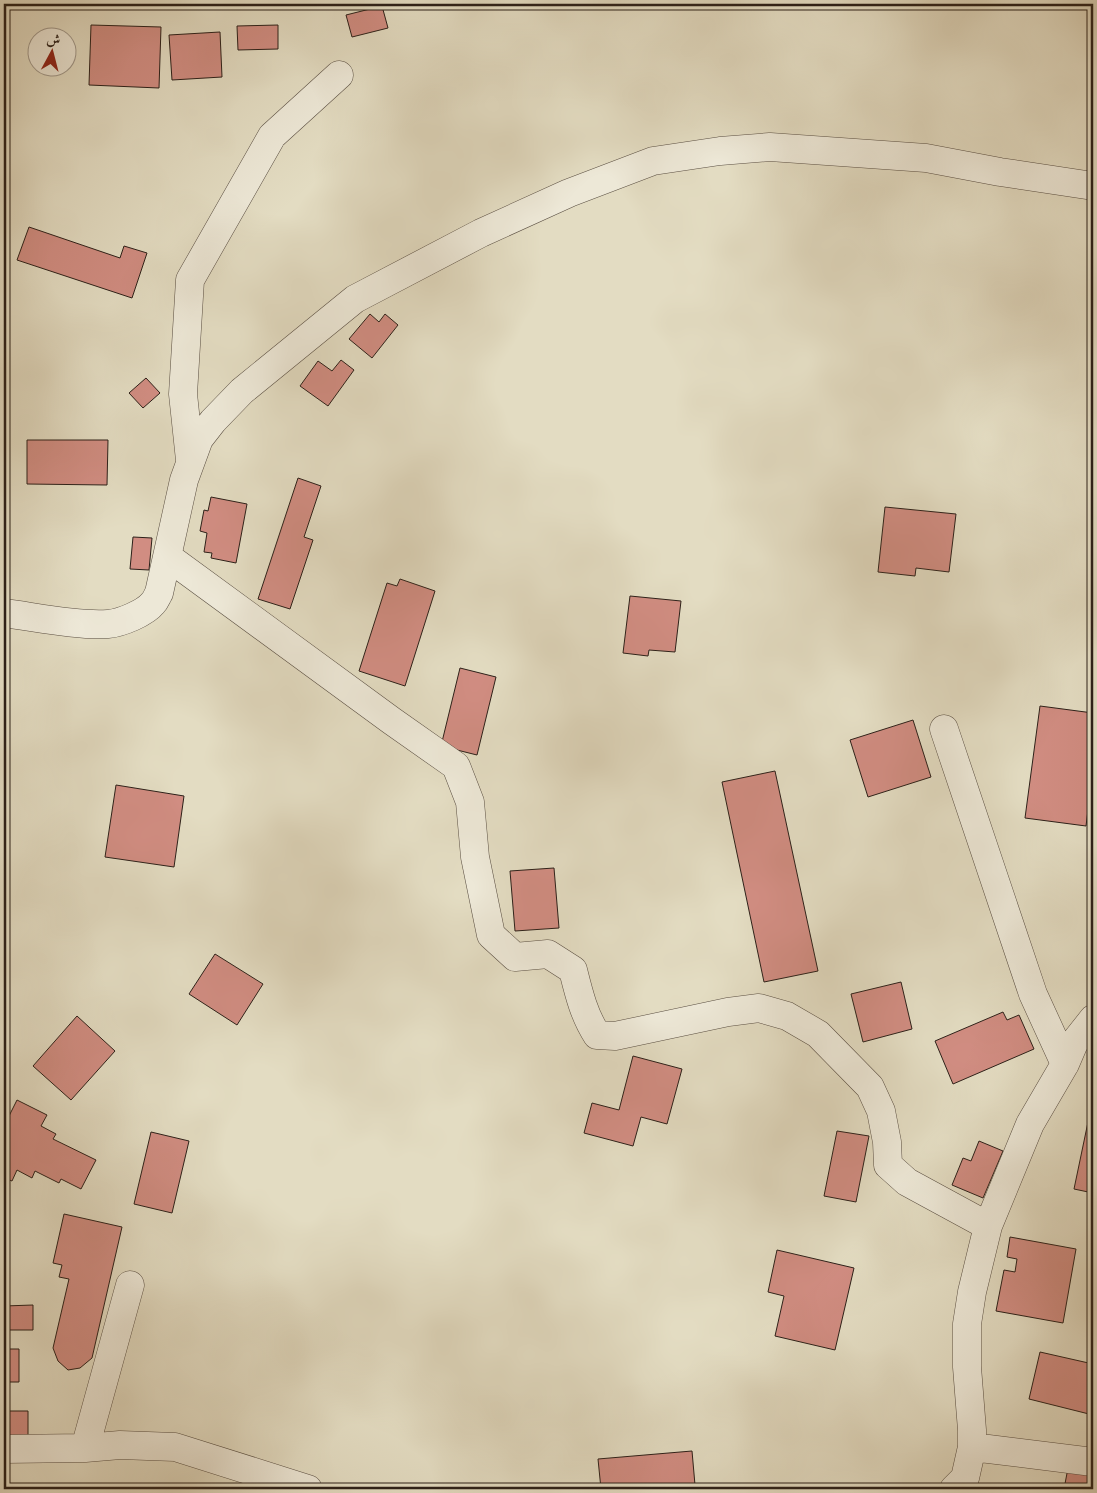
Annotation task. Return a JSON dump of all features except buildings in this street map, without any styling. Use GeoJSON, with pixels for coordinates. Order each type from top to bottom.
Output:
{"type":"FeatureCollection","features":[{"type":"Feature","properties":{"kind":"street"},"geometry":{"type":"LineString","coordinates":[[190,462],[184,394],[190,280],[272,136],[339,75]]}},
{"type":"Feature","properties":{"kind":"street"},"geometry":{"type":"LineString","coordinates":[[4,613],[84,623],[110,624],[145,611],[159,593],[184,480],[199,439],[213,421],[242,391],[355,299],[481,233],[569,193],[653,161],[720,150],[780,148],[926,158],[1000,172],[1093,186]]}},
{"type":"Feature","properties":{"kind":"street"},"geometry":{"type":"LineString","coordinates":[[168,557],[456,766],[470,802],[475,856],[491,935],[515,958],[548,954],[573,970],[582,1007],[597,1035],[615,1036],[728,1012],[759,1008],[787,1016],[818,1034],[870,1087],[881,1111],[887,1142],[888,1164],[907,1182],[988,1226]]}},
{"type":"Feature","properties":{"kind":"street"},"geometry":{"type":"LineString","coordinates":[[944,729],[1033,994],[1077,1052]]}},
{"type":"Feature","properties":{"kind":"street"},"geometry":{"type":"LineString","coordinates":[[954,1489],[965,1478],[972,1447],[967,1367],[967,1324],[972,1292],[988,1226],[1030,1124],[1077,1052],[1093,1019]]}},
{"type":"Feature","properties":{"kind":"street"},"geometry":{"type":"LineString","coordinates":[[86,1448],[130,1285]]}},
{"type":"Feature","properties":{"kind":"street"},"geometry":{"type":"LineString","coordinates":[[4,1450],[86,1448],[120,1445],[175,1447],[308,1489]]}},
{"type":"Feature","properties":{"kind":"street"},"geometry":{"type":"LineString","coordinates":[[972,1447],[1093,1462]]}}]}
